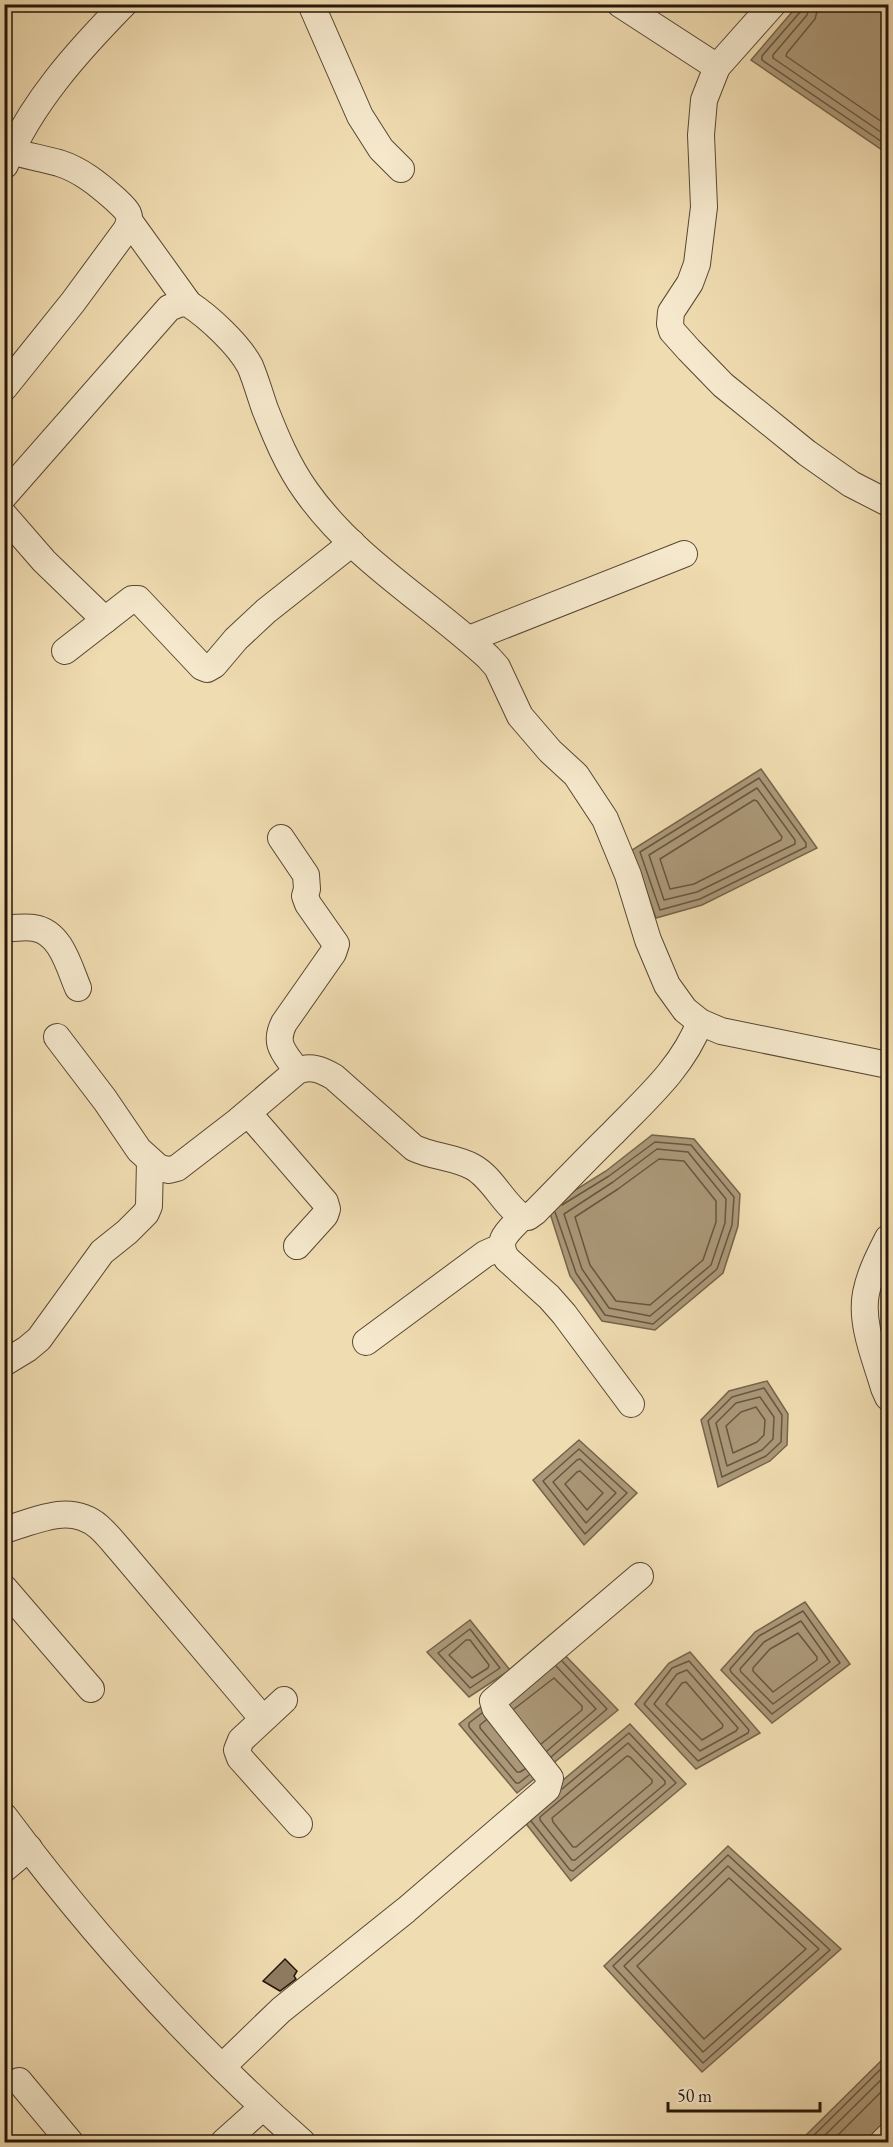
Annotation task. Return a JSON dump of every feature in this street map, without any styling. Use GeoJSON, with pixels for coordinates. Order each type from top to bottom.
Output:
{"type":"FeatureCollection","features":[{"type":"Feature","properties":{"kind":"street"},"geometry":{"type":"LineString","coordinates":[[124,4],[64,70],[6,155],[62,164],[83,174],[121,205],[129,214],[130,222],[189,304],[232,342],[246,360],[289,464],[307,492],[332,523],[381,569],[469,639],[497,667],[520,716],[550,751],[576,775],[600,810],[628,874],[648,940],[667,985],[686,1010],[700,1022],[721,1031],[888,1065]]}},
{"type":"Feature","properties":{"kind":"street"},"geometry":{"type":"LineString","coordinates":[[311,4],[360,116],[381,149],[401,169]]}},
{"type":"Feature","properties":{"kind":"street"},"geometry":{"type":"LineString","coordinates":[[620,4],[717,67]]}},
{"type":"Feature","properties":{"kind":"street"},"geometry":{"type":"LineString","coordinates":[[773,4],[717,67],[704,100],[701,135],[704,207],[697,264],[690,283],[671,312],[670,324],[672,331],[723,385],[807,453],[851,484],[888,503]]}},
{"type":"Feature","properties":{"kind":"street"},"geometry":{"type":"LineString","coordinates":[[4,388],[73,302],[130,222]]}},
{"type":"Feature","properties":{"kind":"street"},"geometry":{"type":"LineString","coordinates":[[4,496],[170,308],[181,303],[189,304]]}},
{"type":"Feature","properties":{"kind":"street"},"geometry":{"type":"LineString","coordinates":[[4,515],[44,561],[105,620]]}},
{"type":"Feature","properties":{"kind":"street"},"geometry":{"type":"LineString","coordinates":[[65,651],[132,599],[138,599],[202,667],[207,669],[214,665],[236,639],[266,611],[352,543]]}},
{"type":"Feature","properties":{"kind":"street"},"geometry":{"type":"LineString","coordinates":[[469,639],[684,554]]}},
{"type":"Feature","properties":{"kind":"street"},"geometry":{"type":"LineString","coordinates":[[280,838],[306,875],[305,896],[308,904],[336,944],[278,1035],[279,1045],[297,1071]]}},
{"type":"Feature","properties":{"kind":"street"},"geometry":{"type":"LineString","coordinates":[[4,928],[34,928],[48,934],[64,951],[78,988]]}},
{"type":"Feature","properties":{"kind":"street"},"geometry":{"type":"LineString","coordinates":[[631,1404],[564,1314],[549,1297],[507,1259],[502,1252],[501,1243],[505,1235],[522,1217],[535,1212],[661,1084],[681,1060],[700,1022]]}},
{"type":"Feature","properties":{"kind":"street"},"geometry":{"type":"LineString","coordinates":[[57,1036],[139,1150],[159,1168],[169,1170],[177,1168],[248,1113],[297,1071],[313,1068],[334,1077],[414,1148],[474,1167],[514,1212],[522,1217]]}},
{"type":"Feature","properties":{"kind":"street"},"geometry":{"type":"LineString","coordinates":[[248,1113],[325,1202],[327,1209],[325,1215],[297,1246]]}},
{"type":"Feature","properties":{"kind":"street"},"geometry":{"type":"LineString","coordinates":[[4,1363],[39,1339],[102,1251],[146,1214],[149,1206],[150,1161]]}},
{"type":"Feature","properties":{"kind":"street"},"geometry":{"type":"LineString","coordinates":[[888,1238],[876,1261],[866,1295],[866,1323],[888,1397]]}},
{"type":"Feature","properties":{"kind":"street"},"geometry":{"type":"LineString","coordinates":[[366,1342],[485,1254],[494,1250],[502,1252]]}},
{"type":"Feature","properties":{"kind":"street"},"geometry":{"type":"LineString","coordinates":[[4,1530],[61,1513],[77,1515],[97,1526],[122,1551],[262,1719]]}},
{"type":"Feature","properties":{"kind":"street"},"geometry":{"type":"LineString","coordinates":[[222,2067],[281,2010],[406,1910],[547,1789],[550,1778],[495,1708],[493,1701],[640,1576]]}},
{"type":"Feature","properties":{"kind":"street"},"geometry":{"type":"LineString","coordinates":[[4,1588],[91,1689]]}},
{"type":"Feature","properties":{"kind":"street"},"geometry":{"type":"LineString","coordinates":[[284,1700],[241,1740],[237,1750],[240,1758],[299,1824]]}},
{"type":"Feature","properties":{"kind":"street"},"geometry":{"type":"LineString","coordinates":[[4,1816],[99,1935],[222,2067],[262,2107],[302,2142]]}},
{"type":"Feature","properties":{"kind":"street"},"geometry":{"type":"LineString","coordinates":[[4,1869],[29,1848]]}},
{"type":"Feature","properties":{"kind":"street"},"geometry":{"type":"LineString","coordinates":[[19,2080],[70,2142]]}},
{"type":"Feature","properties":{"kind":"street"},"geometry":{"type":"LineString","coordinates":[[224,2142],[262,2107]]}},
{"type":"Feature","properties":{"kind":"street"},"geometry":{"type":"LineString","coordinates":[[883,2142],[888,2138]]}},
{"type":"Feature","properties":{"kind":"water"},"geometry":{"type":"Polygon","coordinates":[[[798,5],[888,5],[888,154],[751,60],[798,5]]]}},
{"type":"Feature","properties":{"kind":"water"},"geometry":{"type":"Polygon","coordinates":[[[761,769],[817,848],[702,905],[656,918],[632,850],[761,769]]]}},
{"type":"Feature","properties":{"kind":"water"},"geometry":{"type":"Polygon","coordinates":[[[652,1135],[694,1139],[740,1194],[738,1226],[723,1273],[655,1330],[602,1321],[570,1276],[548,1207],[606,1171],[652,1135]]]}},
{"type":"Feature","properties":{"kind":"water"},"geometry":{"type":"Polygon","coordinates":[[[767,1381],[788,1414],[787,1445],[770,1461],[718,1487],[701,1420],[729,1391],[767,1381]]]}},
{"type":"Feature","properties":{"kind":"water"},"geometry":{"type":"Polygon","coordinates":[[[579,1440],[637,1493],[584,1545],[533,1480],[579,1440]]]}},
{"type":"Feature","properties":{"kind":"water"},"geometry":{"type":"Polygon","coordinates":[[[805,1602],[850,1664],[772,1723],[721,1670],[755,1632],[805,1602]]]}},
{"type":"Feature","properties":{"kind":"water"},"geometry":{"type":"Polygon","coordinates":[[[470,1620],[510,1670],[469,1697],[427,1652],[470,1620]]]}},
{"type":"Feature","properties":{"kind":"water"},"geometry":{"type":"Polygon","coordinates":[[[557,1647],[618,1710],[517,1793],[459,1724],[557,1647]]]}},
{"type":"Feature","properties":{"kind":"water"},"geometry":{"type":"Polygon","coordinates":[[[690,1652],[760,1733],[696,1769],[635,1704],[669,1663],[690,1652]]]}},
{"type":"Feature","properties":{"kind":"water"},"geometry":{"type":"Polygon","coordinates":[[[630,1724],[686,1784],[571,1881],[520,1816],[630,1724]]]}},
{"type":"Feature","properties":{"kind":"water"},"geometry":{"type":"Polygon","coordinates":[[[728,1846],[841,1949],[702,2072],[604,1966],[728,1846]]]}},
{"type":"Feature","properties":{"kind":"water"},"geometry":{"type":"Polygon","coordinates":[[[888,2054],[888,2142],[799,2142],[888,2054]]]}},
{"type":"Feature","properties":{"kind":"building"},"geometry":{"type":"Polygon","coordinates":[[[285,1959],[297,1971],[294,1976],[296,1979],[280,1991],[263,1981],[285,1959]]]}}]}
